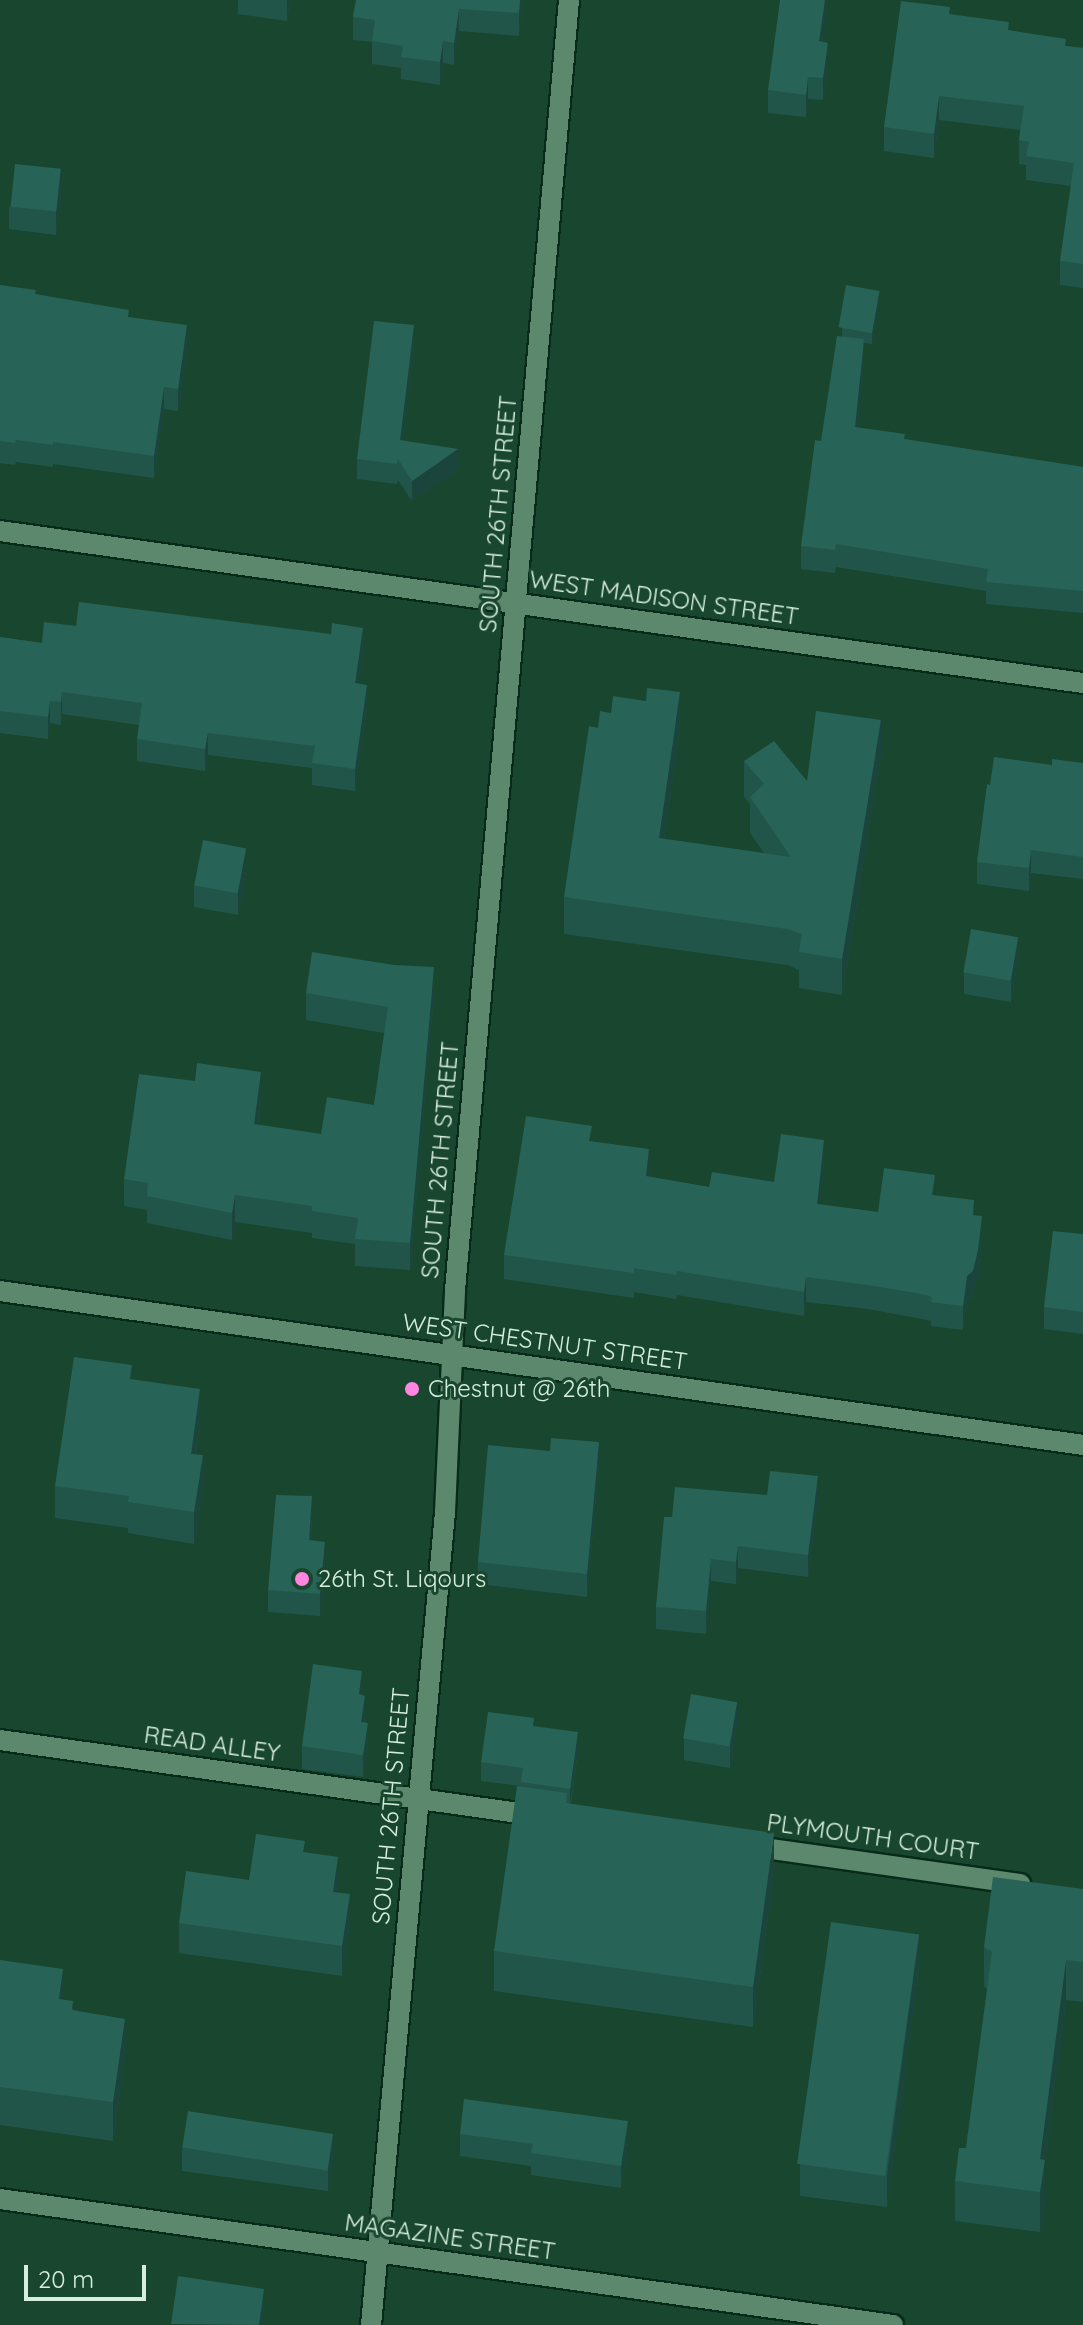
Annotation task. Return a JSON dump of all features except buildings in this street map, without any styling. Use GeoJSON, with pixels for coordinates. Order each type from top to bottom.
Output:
{"type":"FeatureCollection","features":[{"type":"Feature","properties":{"kind":"street","name":"SOUTH 26TH STREET"},"geometry":{"type":"LineString","coordinates":[[371,2325],[445,1512],[456,1274],[569,0]]}},
{"type":"Feature","properties":{"kind":"street","name":"WEST MADISON STREET"},"geometry":{"type":"LineString","coordinates":[[0,531],[1083,683]]}},
{"type":"Feature","properties":{"kind":"street","name":"WEST CHESTNUT STREET"},"geometry":{"type":"LineString","coordinates":[[0,1291],[1083,1445]]}},
{"type":"Feature","properties":{"kind":"street","name":"READ ALLEY"},"geometry":{"type":"LineString","coordinates":[[0,1740],[418,1799]]}},
{"type":"Feature","properties":{"kind":"street"},"geometry":{"type":"LineString","coordinates":[[418,1799],[557,1818]]}},
{"type":"Feature","properties":{"kind":"street","name":"PLYMOUTH COURT"},"geometry":{"type":"LineString","coordinates":[[727,1843],[1037,1887]]}},
{"type":"Feature","properties":{"kind":"street","name":"MAGAZINE STREET"},"geometry":{"type":"LineString","coordinates":[[0,2199],[893,2325]]}},
{"type":"Feature","properties":{"kind":"place","name":"Chestnut @ 26th"},"geometry":{"type":"Point","coordinates":[412,1389]}},
{"type":"Feature","properties":{"kind":"place","name":"26th St. Liqours"},"geometry":{"type":"Point","coordinates":[302,1579]}}]}
